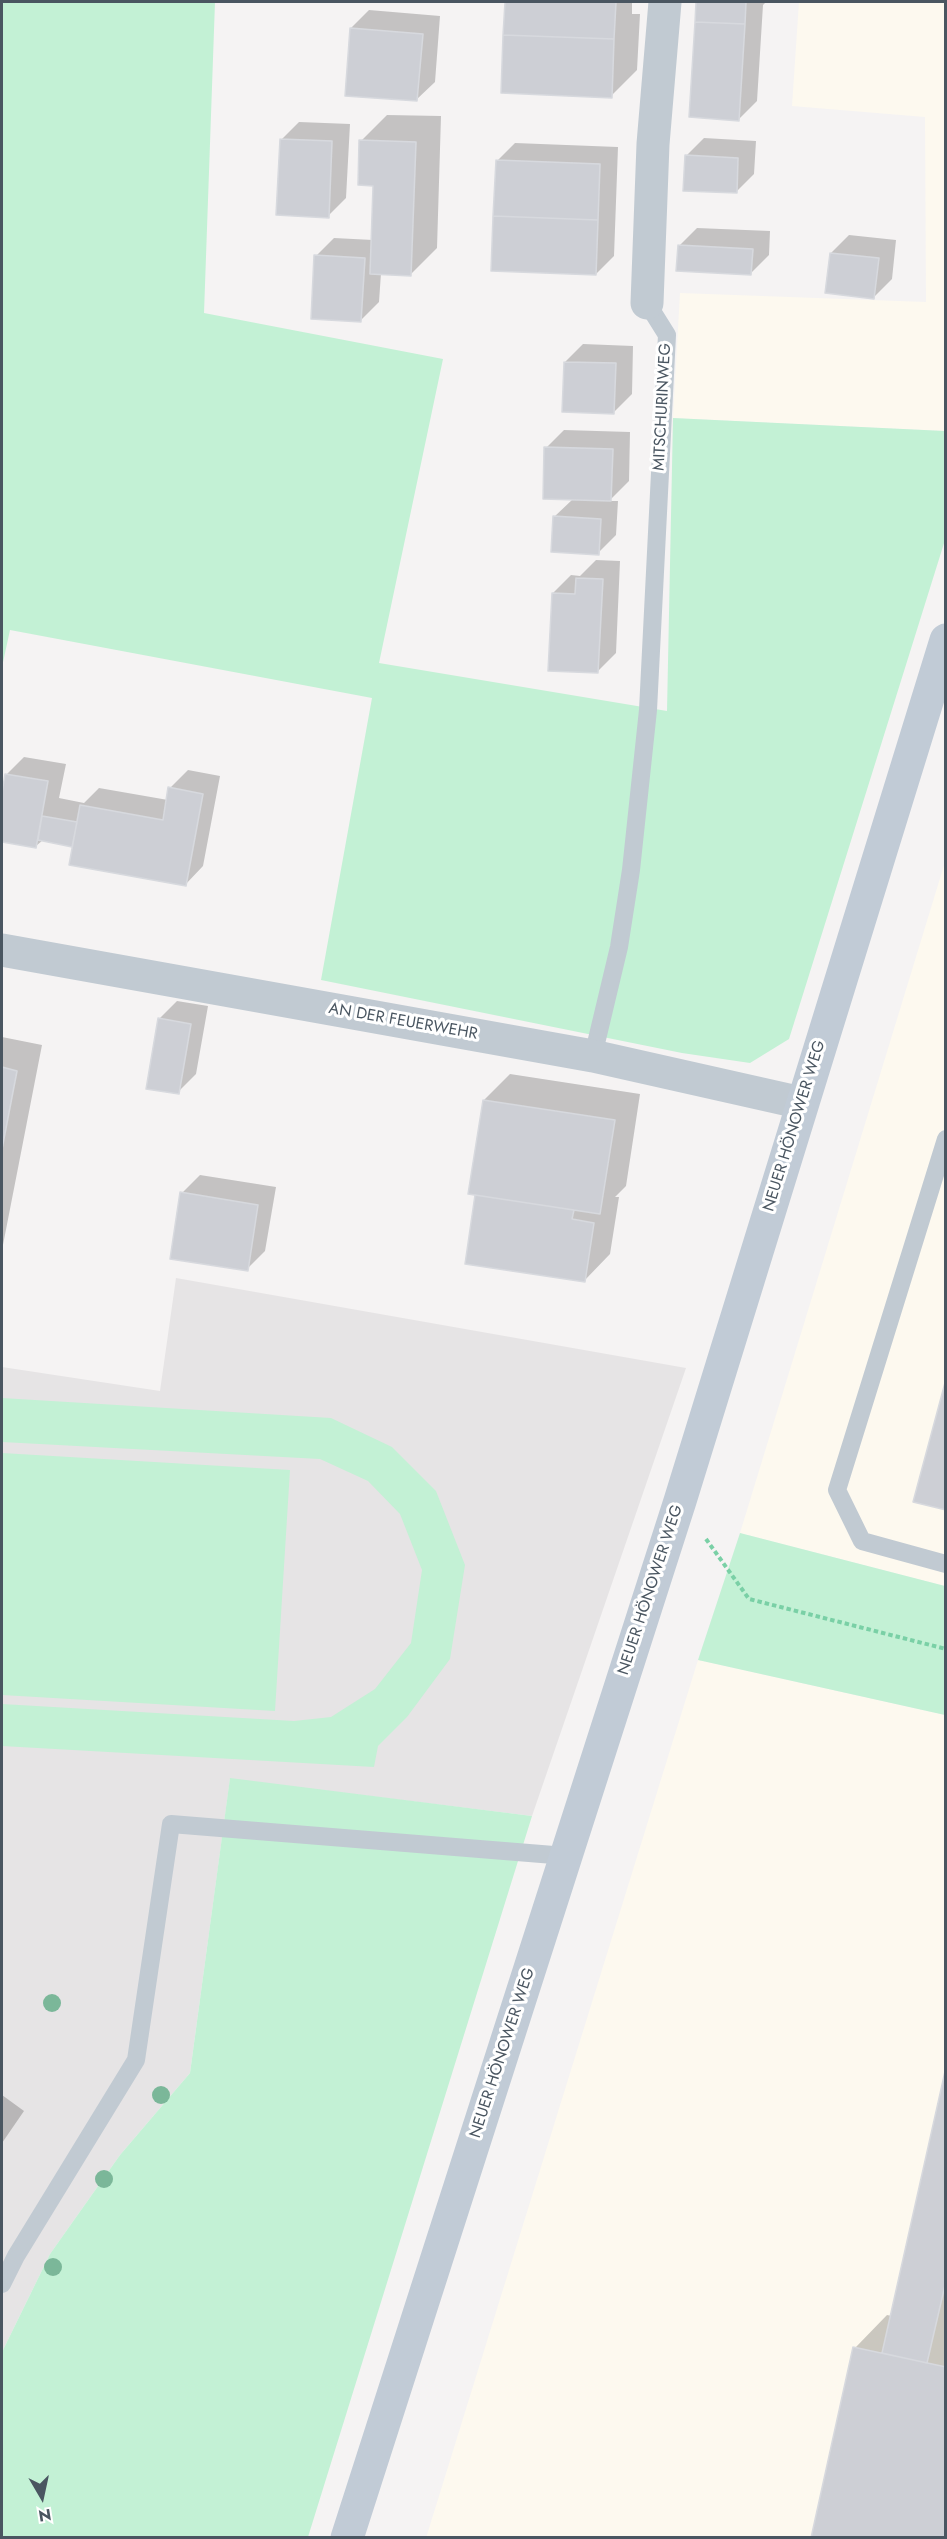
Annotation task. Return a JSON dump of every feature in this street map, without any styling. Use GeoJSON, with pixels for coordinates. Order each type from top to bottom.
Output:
{"type":"FeatureCollection","features":[{"type":"Feature","properties":{"kind":"main road","name":"NEUER HÖNOWER WEG"},"geometry":{"type":"LineString","coordinates":[[347,2538],[680,1501],[945,639]]}},
{"type":"Feature","properties":{"kind":"street","name":"MITSCHURINWEG"},"geometry":{"type":"LineString","coordinates":[[647,303],[653,144],[665,2]]}},
{"type":"Feature","properties":{"kind":"street","name":"AN DER FEUERWEHR"},"geometry":{"type":"LineString","coordinates":[[2,950],[593,1056],[802,1102]]}},
{"type":"Feature","properties":{"kind":"lane","name":"MITSCHURINWEG"},"geometry":{"type":"LineString","coordinates":[[593,1056],[619,947],[631,870],[648,710],[667,335],[647,303]]}},
{"type":"Feature","properties":{"kind":"lane"},"geometry":{"type":"LineString","coordinates":[[945,1140],[837,1490],[862,1541],[945,1564]]}},
{"type":"Feature","properties":{"kind":"lane"},"geometry":{"type":"LineString","coordinates":[[2,2284],[28,2236],[136,2060],[171,1824],[566,1856]]}},
{"type":"Feature","properties":{"kind":"path"},"geometry":{"type":"LineString","coordinates":[[680,1501],[749,1599],[945,1649]]}},
{"type":"Feature","properties":{"kind":"shaded area"},"geometry":{"type":"Polygon","coordinates":[[[799,2],[945,2],[945,431],[673,418],[680,293],[926,302],[925,117],[792,106],[799,2]]]}},
{"type":"Feature","properties":{"kind":"shaded area"},"geometry":{"type":"Polygon","coordinates":[[[945,862],[945,1586],[740,1533],[945,862]]]}},
{"type":"Feature","properties":{"kind":"shaded area"},"geometry":{"type":"Polygon","coordinates":[[[176,1278],[686,1368],[532,1816],[230,1779],[190,2073],[120,2155],[50,2254],[2,2352],[2,1367],[160,1391],[176,1278]]]}},
{"type":"Feature","properties":{"kind":"shaded area"},"geometry":{"type":"Polygon","coordinates":[[[698,1660],[945,1715],[945,2537],[426,2538],[698,1660]]]}},
{"type":"Feature","properties":{"kind":"green space"},"geometry":{"type":"Polygon","coordinates":[[[2,2],[215,2],[204,313],[443,359],[379,663],[667,711],[673,418],[945,431],[945,540],[789,1039],[750,1063],[682,1053],[321,980],[372,698],[10,630],[2,667],[2,2]]]}},
{"type":"Feature","properties":{"kind":"green space"},"geometry":{"type":"Polygon","coordinates":[[[2,1398],[331,1418],[392,1447],[436,1491],[465,1565],[450,1659],[407,1717],[378,1746],[374,1767],[2,1746],[2,1704],[294,1721],[331,1717],[375,1689],[411,1643],[422,1570],[400,1514],[368,1481],[320,1459],[2,1442],[2,1398]]]}},
{"type":"Feature","properties":{"kind":"green space"},"geometry":{"type":"Polygon","coordinates":[[[2,1453],[290,1470],[275,1711],[2,1695],[2,1453]]]}},
{"type":"Feature","properties":{"kind":"green space"},"geometry":{"type":"Polygon","coordinates":[[[740,1533],[945,1586],[945,1715],[698,1660],[740,1533]]]}},
{"type":"Feature","properties":{"kind":"green space"},"geometry":{"type":"Polygon","coordinates":[[[230,1778],[532,1816],[308,2537],[2,2537],[2,2352],[50,2254],[120,2155],[190,2073],[230,1778]]]}},
{"type":"Feature","properties":{"kind":"building"},"geometry":{"type":"Polygon","coordinates":[[[505,2],[616,2],[614,39],[503,35],[505,2]]]}},
{"type":"Feature","properties":{"kind":"building"},"geometry":{"type":"Polygon","coordinates":[[[696,2],[746,2],[745,24],[695,22],[696,2]]]}},
{"type":"Feature","properties":{"kind":"building"},"geometry":{"type":"Polygon","coordinates":[[[695,22],[745,24],[739,121],[689,117],[695,22]]]}},
{"type":"Feature","properties":{"kind":"building"},"geometry":{"type":"Polygon","coordinates":[[[350,28],[423,34],[417,101],[345,96],[350,28]]]}},
{"type":"Feature","properties":{"kind":"building"},"geometry":{"type":"Polygon","coordinates":[[[503,35],[614,39],[612,98],[501,93],[503,35]]]}},
{"type":"Feature","properties":{"kind":"building"},"geometry":{"type":"Polygon","coordinates":[[[280,139],[332,141],[329,218],[276,215],[280,139]]]}},
{"type":"Feature","properties":{"kind":"building"},"geometry":{"type":"Polygon","coordinates":[[[359,140],[416,142],[411,276],[370,274],[373,186],[358,185],[359,140]]]}},
{"type":"Feature","properties":{"kind":"building"},"geometry":{"type":"Polygon","coordinates":[[[685,155],[738,158],[737,193],[683,191],[685,155]]]}},
{"type":"Feature","properties":{"kind":"building"},"geometry":{"type":"Polygon","coordinates":[[[496,160],[600,164],[598,220],[493,216],[496,160]]]}},
{"type":"Feature","properties":{"kind":"building"},"geometry":{"type":"Polygon","coordinates":[[[493,216],[598,220],[596,275],[491,271],[493,216]]]}},
{"type":"Feature","properties":{"kind":"building"},"geometry":{"type":"Polygon","coordinates":[[[678,245],[753,249],[751,275],[676,271],[678,245]]]}},
{"type":"Feature","properties":{"kind":"building"},"geometry":{"type":"Polygon","coordinates":[[[830,253],[879,258],[874,299],[825,293],[830,253]]]}},
{"type":"Feature","properties":{"kind":"building"},"geometry":{"type":"Polygon","coordinates":[[[314,255],[365,258],[361,322],[311,319],[314,255]]]}},
{"type":"Feature","properties":{"kind":"building"},"geometry":{"type":"Polygon","coordinates":[[[564,362],[616,363],[614,414],[562,412],[564,362]]]}},
{"type":"Feature","properties":{"kind":"building"},"geometry":{"type":"Polygon","coordinates":[[[544,447],[613,449],[611,501],[543,499],[544,447]]]}},
{"type":"Feature","properties":{"kind":"building"},"geometry":{"type":"Polygon","coordinates":[[[553,516],[601,519],[599,555],[551,552],[553,516]]]}},
{"type":"Feature","properties":{"kind":"building"},"geometry":{"type":"Polygon","coordinates":[[[576,578],[603,579],[598,673],[548,671],[552,593],[575,594],[576,578]]]}},
{"type":"Feature","properties":{"kind":"building"},"geometry":{"type":"Polygon","coordinates":[[[5,774],[48,781],[36,848],[2,842],[2,793],[5,774]]]}},
{"type":"Feature","properties":{"kind":"building"},"geometry":{"type":"Polygon","coordinates":[[[168,787],[203,794],[186,886],[69,865],[80,805],[163,820],[168,787]]]}},
{"type":"Feature","properties":{"kind":"building"},"geometry":{"type":"Polygon","coordinates":[[[42,816],[77,822],[72,847],[38,840],[42,816]]]}},
{"type":"Feature","properties":{"kind":"building"},"geometry":{"type":"Polygon","coordinates":[[[158,1018],[191,1024],[179,1094],[146,1089],[158,1018]]]}},
{"type":"Feature","properties":{"kind":"building"},"geometry":{"type":"Polygon","coordinates":[[[2,1067],[17,1071],[2,1149],[2,1067]]]}},
{"type":"Feature","properties":{"kind":"building"},"geometry":{"type":"Polygon","coordinates":[[[483,1100],[615,1120],[600,1214],[468,1194],[483,1100]]]}},
{"type":"Feature","properties":{"kind":"building"},"geometry":{"type":"Polygon","coordinates":[[[180,1192],[258,1205],[248,1271],[170,1259],[180,1192]]]}},
{"type":"Feature","properties":{"kind":"building"},"geometry":{"type":"Polygon","coordinates":[[[475,1195],[574,1210],[572,1219],[594,1223],[585,1282],[465,1264],[475,1195]]]}},
{"type":"Feature","properties":{"kind":"building"},"geometry":{"type":"Polygon","coordinates":[[[946,1379],[946,1510],[913,1502],[946,1379]]]}},
{"type":"Feature","properties":{"kind":"building"},"geometry":{"type":"Polygon","coordinates":[[[946,2067],[946,2281],[927,2363],[882,2353],[946,2067]]]}},
{"type":"Feature","properties":{"kind":"building"},"geometry":{"type":"Polygon","coordinates":[[[853,2347],[946,2367],[946,2538],[811,2538],[853,2347]]]}}]}
